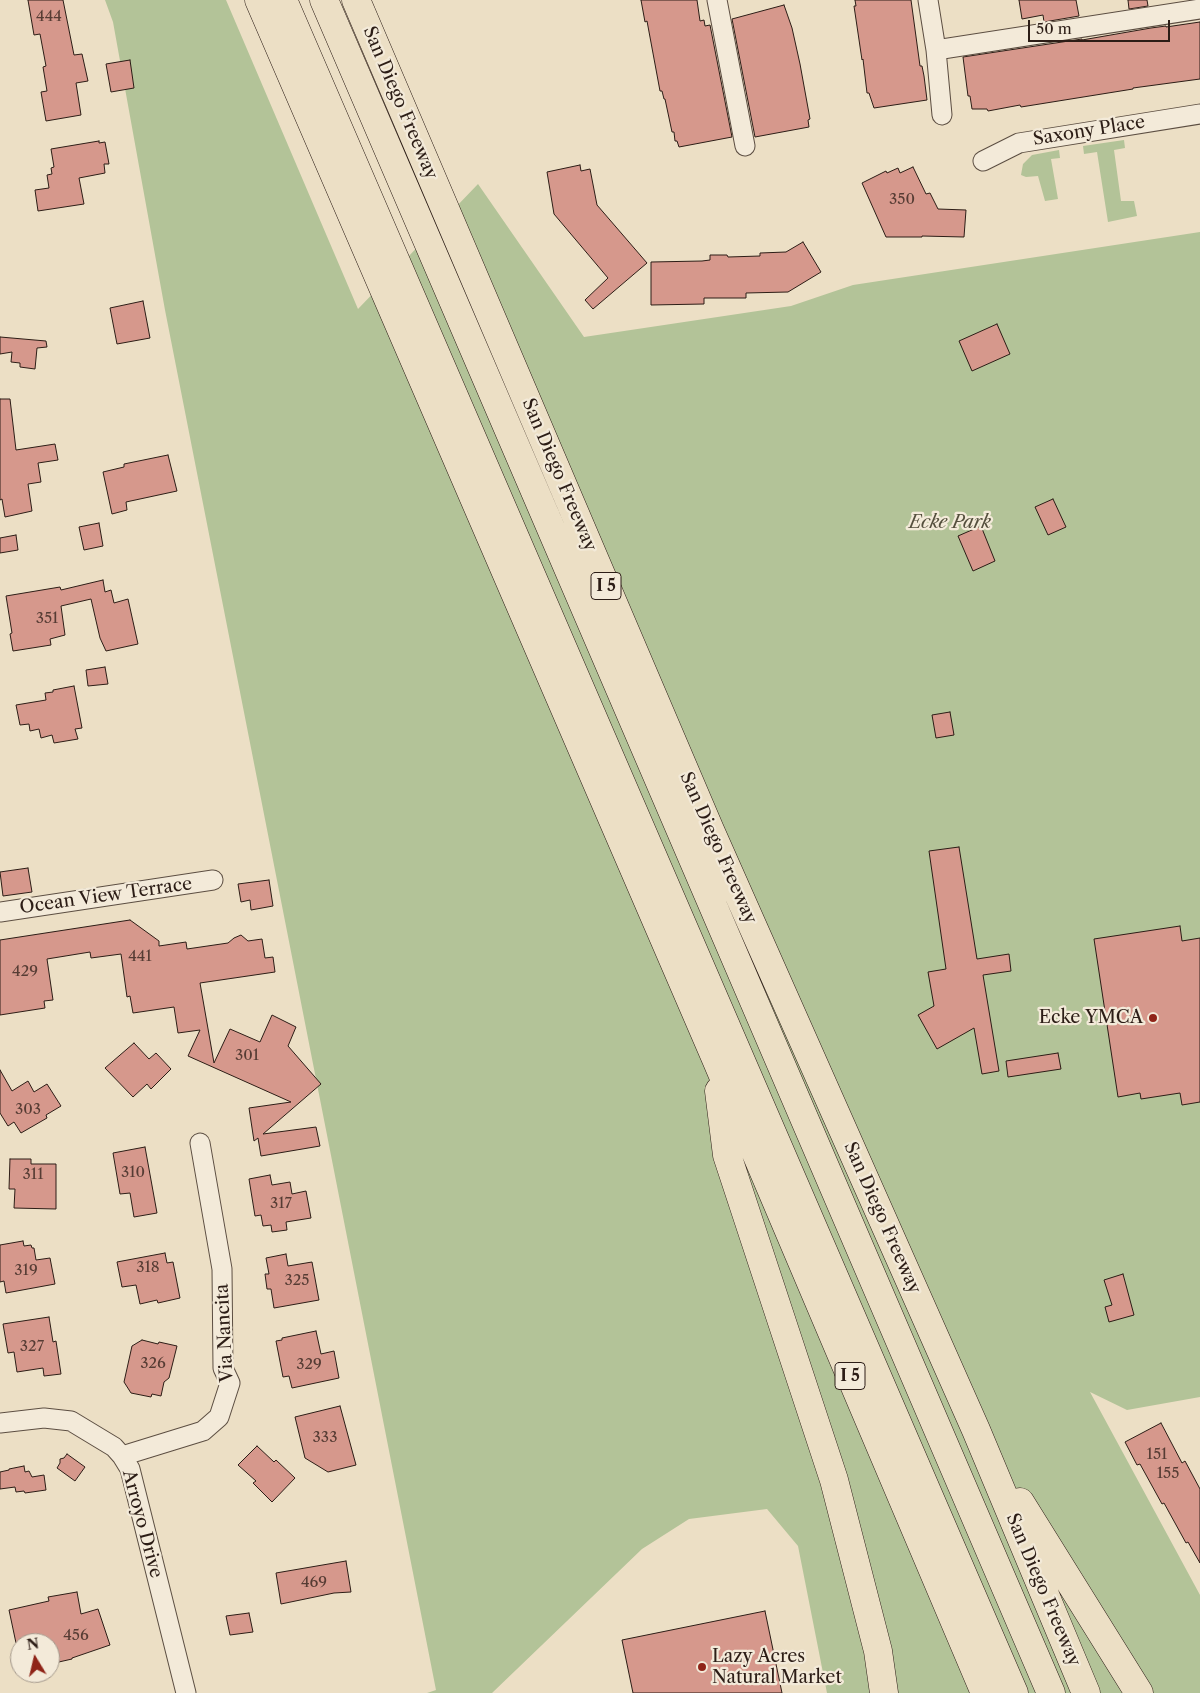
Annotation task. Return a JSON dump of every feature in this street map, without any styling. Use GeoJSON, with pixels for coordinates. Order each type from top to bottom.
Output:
{"type":"FeatureCollection","features":[{"type":"Feature","properties":{"kind":"highway","name":"I 5"},"geometry":{"type":"LineString","coordinates":[[259,0],[716,1059],[985,1693]]}},
{"type":"Feature","properties":{"kind":"highway"},"geometry":{"type":"LineString","coordinates":[[283,0],[1014,1693]]}},
{"type":"Feature","properties":{"kind":"highway"},"geometry":{"type":"LineString","coordinates":[[324,0],[1051,1693]]}},
{"type":"Feature","properties":{"kind":"highway","name":"San Diego Freeway"},"geometry":{"type":"LineString","coordinates":[[356,0],[710,830],[976,1430],[1086,1693]]}},
{"type":"Feature","properties":{"kind":"highway"},"geometry":{"type":"LineString","coordinates":[[716,1059],[727,1156],[834,1480],[878,1651],[884,1693]]}},
{"type":"Feature","properties":{"kind":"highway"},"geometry":{"type":"LineString","coordinates":[[976,1430],[1139,1693]]}},
{"type":"Feature","properties":{"kind":"street"},"geometry":{"type":"LineString","coordinates":[[717,0],[745,146]]}},
{"type":"Feature","properties":{"kind":"street"},"geometry":{"type":"LineString","coordinates":[[928,0],[936,50],[942,115]]}},
{"type":"Feature","properties":{"kind":"street"},"geometry":{"type":"LineString","coordinates":[[936,50],[1200,9]]}},
{"type":"Feature","properties":{"kind":"street","name":"Saxony Place"},"geometry":{"type":"LineString","coordinates":[[983,161],[1018,143],[1200,114]]}},
{"type":"Feature","properties":{"kind":"street","name":"Ocean View Terrace"},"geometry":{"type":"LineString","coordinates":[[0,912],[213,880]]}},
{"type":"Feature","properties":{"kind":"street","name":"Via Nancita"},"geometry":{"type":"LineString","coordinates":[[122,1456],[203,1432],[219,1417],[230,1383],[223,1368],[222,1269],[200,1143]]}},
{"type":"Feature","properties":{"kind":"street","name":"Arroyo Drive"},"geometry":{"type":"LineString","coordinates":[[0,1423],[44,1418],[71,1421],[114,1447],[122,1456],[130,1469],[186,1693]]}},
{"type":"Feature","properties":{"kind":"green space","name":"Ecke Park"},"geometry":{"type":"Polygon","coordinates":[[[105,0],[226,0],[358,309],[478,184],[584,337],[791,306],[853,285],[1200,232],[1200,1397],[1127,1410],[1090,1392],[1200,1595],[1200,1693],[827,1693],[798,1546],[767,1509],[689,1519],[642,1549],[492,1693],[427,1693],[436,1690],[165,310],[113,22],[105,0]]]}},
{"type":"Feature","properties":{"kind":"green space"},"geometry":{"type":"Polygon","coordinates":[[[1124,140],[1125,148],[1114,150],[1121,201],[1134,201],[1137,216],[1108,222],[1097,152],[1084,154],[1083,146],[1124,140]]]}},
{"type":"Feature","properties":{"kind":"green space"},"geometry":{"type":"Polygon","coordinates":[[[1059,150],[1060,158],[1051,159],[1058,199],[1045,201],[1038,176],[1026,177],[1021,175],[1023,164],[1032,155],[1059,150]]]}},
{"type":"Feature","properties":{"kind":"building"},"geometry":{"type":"Polygon","coordinates":[[[28,0],[63,0],[74,55],[82,54],[88,81],[76,83],[81,115],[46,121],[41,92],[47,91],[43,67],[46,66],[40,34],[34,35],[28,0]]]}},
{"type":"Feature","properties":{"kind":"building"},"geometry":{"type":"Polygon","coordinates":[[[641,0],[697,0],[700,21],[704,20],[705,26],[710,25],[732,137],[679,147],[677,141],[675,141],[665,99],[662,91],[660,91],[647,21],[645,22],[641,0]]]}},
{"type":"Feature","properties":{"kind":"building"},"geometry":{"type":"Polygon","coordinates":[[[855,0],[911,0],[920,66],[922,66],[927,100],[874,108],[869,93],[867,93],[854,6],[856,6],[855,0]]]}},
{"type":"Feature","properties":{"kind":"building"},"geometry":{"type":"Polygon","coordinates":[[[1019,0],[1076,0],[1079,16],[1044,22],[1043,15],[1022,19],[1019,0]]]}},
{"type":"Feature","properties":{"kind":"building"},"geometry":{"type":"Polygon","coordinates":[[[1128,0],[1147,0],[1148,6],[1129,9],[1128,0]]]}},
{"type":"Feature","properties":{"kind":"building"},"geometry":{"type":"Polygon","coordinates":[[[784,5],[792,28],[800,64],[810,119],[808,120],[809,127],[755,137],[732,19],[784,5]]]}},
{"type":"Feature","properties":{"kind":"building"},"geometry":{"type":"Polygon","coordinates":[[[1200,22],[1200,79],[1021,107],[1020,105],[988,111],[987,109],[972,109],[970,96],[968,96],[963,57],[1200,22]]]}},
{"type":"Feature","properties":{"kind":"building"},"geometry":{"type":"Polygon","coordinates":[[[130,60],[134,88],[111,92],[106,64],[130,60]]]}},
{"type":"Feature","properties":{"kind":"building"},"geometry":{"type":"Polygon","coordinates":[[[99,141],[99,143],[105,142],[109,164],[104,164],[105,173],[79,178],[84,204],[38,211],[35,190],[49,188],[47,175],[52,174],[51,168],[54,167],[51,149],[99,141]]]}},
{"type":"Feature","properties":{"kind":"building"},"geometry":{"type":"Polygon","coordinates":[[[580,165],[581,171],[590,169],[597,205],[647,263],[593,309],[585,300],[608,278],[554,214],[547,172],[580,165]]]}},
{"type":"Feature","properties":{"kind":"building"},"geometry":{"type":"Polygon","coordinates":[[[913,167],[926,194],[930,193],[938,209],[966,210],[964,237],[886,237],[862,183],[886,171],[887,173],[898,168],[900,173],[913,167]]]}},
{"type":"Feature","properties":{"kind":"building"},"geometry":{"type":"Polygon","coordinates":[[[803,242],[821,272],[788,292],[746,293],[746,298],[704,298],[704,304],[651,305],[651,262],[702,261],[710,260],[710,255],[727,255],[728,257],[760,256],[760,253],[786,252],[803,242]]]}},
{"type":"Feature","properties":{"kind":"building"},"geometry":{"type":"Polygon","coordinates":[[[143,301],[150,338],[117,344],[110,308],[143,301]]]}},
{"type":"Feature","properties":{"kind":"building"},"geometry":{"type":"Polygon","coordinates":[[[997,324],[1010,354],[972,371],[959,341],[997,324]]]}},
{"type":"Feature","properties":{"kind":"building"},"geometry":{"type":"Polygon","coordinates":[[[0,337],[46,341],[47,347],[37,348],[35,369],[20,367],[20,363],[11,362],[12,352],[0,354],[0,337]]]}},
{"type":"Feature","properties":{"kind":"building"},"geometry":{"type":"Polygon","coordinates":[[[0,399],[10,399],[16,450],[55,444],[58,460],[38,463],[41,482],[28,484],[32,511],[5,517],[2,499],[0,500],[0,399]]]}},
{"type":"Feature","properties":{"kind":"building"},"geometry":{"type":"Polygon","coordinates":[[[168,455],[177,491],[126,502],[127,510],[112,514],[103,472],[124,467],[124,464],[168,455]]]}},
{"type":"Feature","properties":{"kind":"building"},"geometry":{"type":"Polygon","coordinates":[[[1053,499],[1066,527],[1048,535],[1035,507],[1053,499]]]}},
{"type":"Feature","properties":{"kind":"building"},"geometry":{"type":"Polygon","coordinates":[[[99,523],[103,546],[84,550],[79,527],[99,523]]]}},
{"type":"Feature","properties":{"kind":"building"},"geometry":{"type":"Polygon","coordinates":[[[981,526],[995,561],[973,571],[958,536],[981,526]]]}},
{"type":"Feature","properties":{"kind":"building"},"geometry":{"type":"Polygon","coordinates":[[[16,535],[18,550],[0,553],[0,538],[16,535]]]}},
{"type":"Feature","properties":{"kind":"building"},"geometry":{"type":"Polygon","coordinates":[[[103,580],[105,592],[111,590],[114,603],[128,599],[138,644],[106,651],[100,638],[91,599],[61,606],[65,635],[50,639],[51,645],[13,651],[6,596],[60,587],[61,590],[103,580]]]}},
{"type":"Feature","properties":{"kind":"building"},"geometry":{"type":"Polygon","coordinates":[[[105,667],[108,684],[88,686],[86,670],[105,667]]]}},
{"type":"Feature","properties":{"kind":"building"},"geometry":{"type":"Polygon","coordinates":[[[74,686],[82,728],[75,729],[78,739],[54,743],[52,735],[41,738],[39,729],[30,731],[29,724],[20,725],[16,705],[46,700],[45,693],[74,686]]]}},
{"type":"Feature","properties":{"kind":"building"},"geometry":{"type":"Polygon","coordinates":[[[950,712],[954,735],[936,738],[932,715],[950,712]]]}},
{"type":"Feature","properties":{"kind":"building"},"geometry":{"type":"Polygon","coordinates":[[[959,847],[977,959],[1009,954],[1011,971],[983,975],[999,1071],[982,1074],[974,1028],[937,1049],[918,1015],[934,1006],[928,972],[946,969],[929,851],[959,847]]]}},
{"type":"Feature","properties":{"kind":"building"},"geometry":{"type":"Polygon","coordinates":[[[28,868],[32,892],[3,896],[0,872],[28,868]]]}},
{"type":"Feature","properties":{"kind":"building"},"geometry":{"type":"Polygon","coordinates":[[[269,880],[273,906],[251,910],[250,900],[241,902],[238,884],[269,880]]]}},
{"type":"Feature","properties":{"kind":"building"},"geometry":{"type":"Polygon","coordinates":[[[130,920],[159,941],[159,946],[186,942],[187,949],[228,943],[241,935],[248,941],[262,939],[265,958],[273,957],[275,972],[200,983],[214,1063],[230,1029],[260,1042],[272,1015],[296,1027],[288,1046],[321,1084],[263,1134],[316,1127],[320,1146],[261,1156],[258,1138],[254,1141],[249,1108],[291,1102],[188,1056],[200,1030],[178,1033],[174,1007],[133,1013],[130,996],[127,997],[121,954],[91,958],[90,952],[47,959],[53,1000],[44,1001],[45,1008],[0,1015],[0,940],[130,920]]]}},
{"type":"Feature","properties":{"kind":"building","name":"Ecke YMCA"},"geometry":{"type":"Polygon","coordinates":[[[1180,926],[1182,941],[1200,938],[1200,1102],[1182,1105],[1180,1093],[1141,1099],[1140,1093],[1118,1097],[1094,939],[1180,926]]]}},
{"type":"Feature","properties":{"kind":"building"},"geometry":{"type":"Polygon","coordinates":[[[134,1043],[149,1059],[156,1053],[171,1069],[151,1089],[147,1084],[133,1097],[105,1068],[134,1043]]]}},
{"type":"Feature","properties":{"kind":"building"},"geometry":{"type":"Polygon","coordinates":[[[1058,1053],[1061,1069],[1008,1077],[1006,1061],[1058,1053]]]}},
{"type":"Feature","properties":{"kind":"building"},"geometry":{"type":"Polygon","coordinates":[[[0,1070],[12,1091],[28,1081],[34,1092],[47,1084],[61,1106],[46,1115],[47,1118],[21,1133],[14,1122],[8,1126],[0,1113],[0,1070]]]}},
{"type":"Feature","properties":{"kind":"building"},"geometry":{"type":"Polygon","coordinates":[[[145,1147],[157,1213],[134,1217],[130,1193],[120,1194],[113,1153],[145,1147]]]}},
{"type":"Feature","properties":{"kind":"building"},"geometry":{"type":"Polygon","coordinates":[[[10,1159],[31,1159],[31,1164],[56,1164],[56,1209],[14,1208],[15,1189],[9,1189],[10,1159]]]}},
{"type":"Feature","properties":{"kind":"building"},"geometry":{"type":"Polygon","coordinates":[[[270,1175],[272,1185],[290,1182],[292,1194],[306,1191],[311,1218],[286,1222],[287,1230],[272,1232],[271,1225],[263,1226],[261,1215],[255,1216],[249,1179],[270,1175]]]}},
{"type":"Feature","properties":{"kind":"building"},"geometry":{"type":"Polygon","coordinates":[[[23,1241],[24,1246],[31,1245],[34,1248],[36,1260],[50,1258],[55,1284],[6,1293],[4,1281],[0,1282],[0,1245],[23,1241]]]}},
{"type":"Feature","properties":{"kind":"building"},"geometry":{"type":"Polygon","coordinates":[[[165,1253],[167,1263],[173,1262],[180,1298],[158,1303],[157,1300],[140,1304],[136,1285],[122,1287],[117,1262],[165,1253]]]}},
{"type":"Feature","properties":{"kind":"building"},"geometry":{"type":"Polygon","coordinates":[[[286,1254],[288,1266],[312,1262],[319,1300],[274,1308],[271,1289],[267,1289],[265,1274],[269,1274],[266,1258],[286,1254]]]}},
{"type":"Feature","properties":{"kind":"building"},"geometry":{"type":"Polygon","coordinates":[[[1123,1274],[1134,1315],[1109,1322],[1105,1307],[1112,1305],[1104,1280],[1123,1274]]]}},
{"type":"Feature","properties":{"kind":"building"},"geometry":{"type":"Polygon","coordinates":[[[49,1317],[53,1342],[56,1341],[61,1374],[44,1376],[43,1368],[17,1372],[14,1352],[8,1353],[3,1324],[49,1317]]]}},
{"type":"Feature","properties":{"kind":"building"},"geometry":{"type":"Polygon","coordinates":[[[316,1331],[321,1354],[334,1351],[339,1378],[292,1388],[289,1376],[283,1377],[276,1341],[316,1331]]]}},
{"type":"Feature","properties":{"kind":"building"},"geometry":{"type":"Polygon","coordinates":[[[142,1340],[177,1346],[169,1378],[164,1382],[161,1396],[152,1394],[151,1397],[131,1393],[124,1382],[132,1346],[142,1340]]]}},
{"type":"Feature","properties":{"kind":"building"},"geometry":{"type":"Polygon","coordinates":[[[340,1406],[356,1465],[328,1472],[305,1458],[295,1417],[340,1406]]]}},
{"type":"Feature","properties":{"kind":"building"},"geometry":{"type":"Polygon","coordinates":[[[1161,1423],[1182,1463],[1185,1461],[1200,1489],[1200,1563],[1188,1542],[1186,1543],[1164,1503],[1162,1504],[1140,1464],[1137,1465],[1125,1442],[1161,1423]]]}},
{"type":"Feature","properties":{"kind":"building"},"geometry":{"type":"Polygon","coordinates":[[[257,1446],[274,1462],[276,1460],[295,1478],[272,1502],[253,1483],[256,1481],[238,1465],[257,1446]]]}},
{"type":"Feature","properties":{"kind":"building"},"geometry":{"type":"Polygon","coordinates":[[[67,1454],[85,1467],[75,1481],[57,1468],[60,1459],[64,1458],[67,1454]]]}},
{"type":"Feature","properties":{"kind":"building"},"geometry":{"type":"Polygon","coordinates":[[[24,1466],[25,1472],[29,1471],[32,1477],[44,1475],[46,1490],[25,1493],[24,1491],[16,1492],[15,1487],[0,1489],[0,1472],[24,1466]]]}},
{"type":"Feature","properties":{"kind":"building"},"geometry":{"type":"Polygon","coordinates":[[[346,1561],[351,1592],[334,1593],[281,1604],[276,1573],[346,1561]]]}},
{"type":"Feature","properties":{"kind":"building"},"geometry":{"type":"Polygon","coordinates":[[[77,1592],[81,1614],[98,1609],[110,1645],[60,1662],[60,1633],[14,1633],[9,1610],[49,1601],[48,1597],[77,1592]]]}},
{"type":"Feature","properties":{"kind":"building","name":"Lazy Acres Natural Market"},"geometry":{"type":"Polygon","coordinates":[[[765,1611],[782,1693],[633,1693],[622,1640],[765,1611]]]}},
{"type":"Feature","properties":{"kind":"building"},"geometry":{"type":"Polygon","coordinates":[[[249,1613],[253,1632],[230,1635],[226,1616],[249,1613]]]}},
{"type":"Feature","properties":{"kind":"place","name":"Ecke YMCA"},"geometry":{"type":"Point","coordinates":[1153,1018]}},
{"type":"Feature","properties":{"kind":"place","name":"Lazy Acres Natural Market"},"geometry":{"type":"Point","coordinates":[702,1667]}}]}
